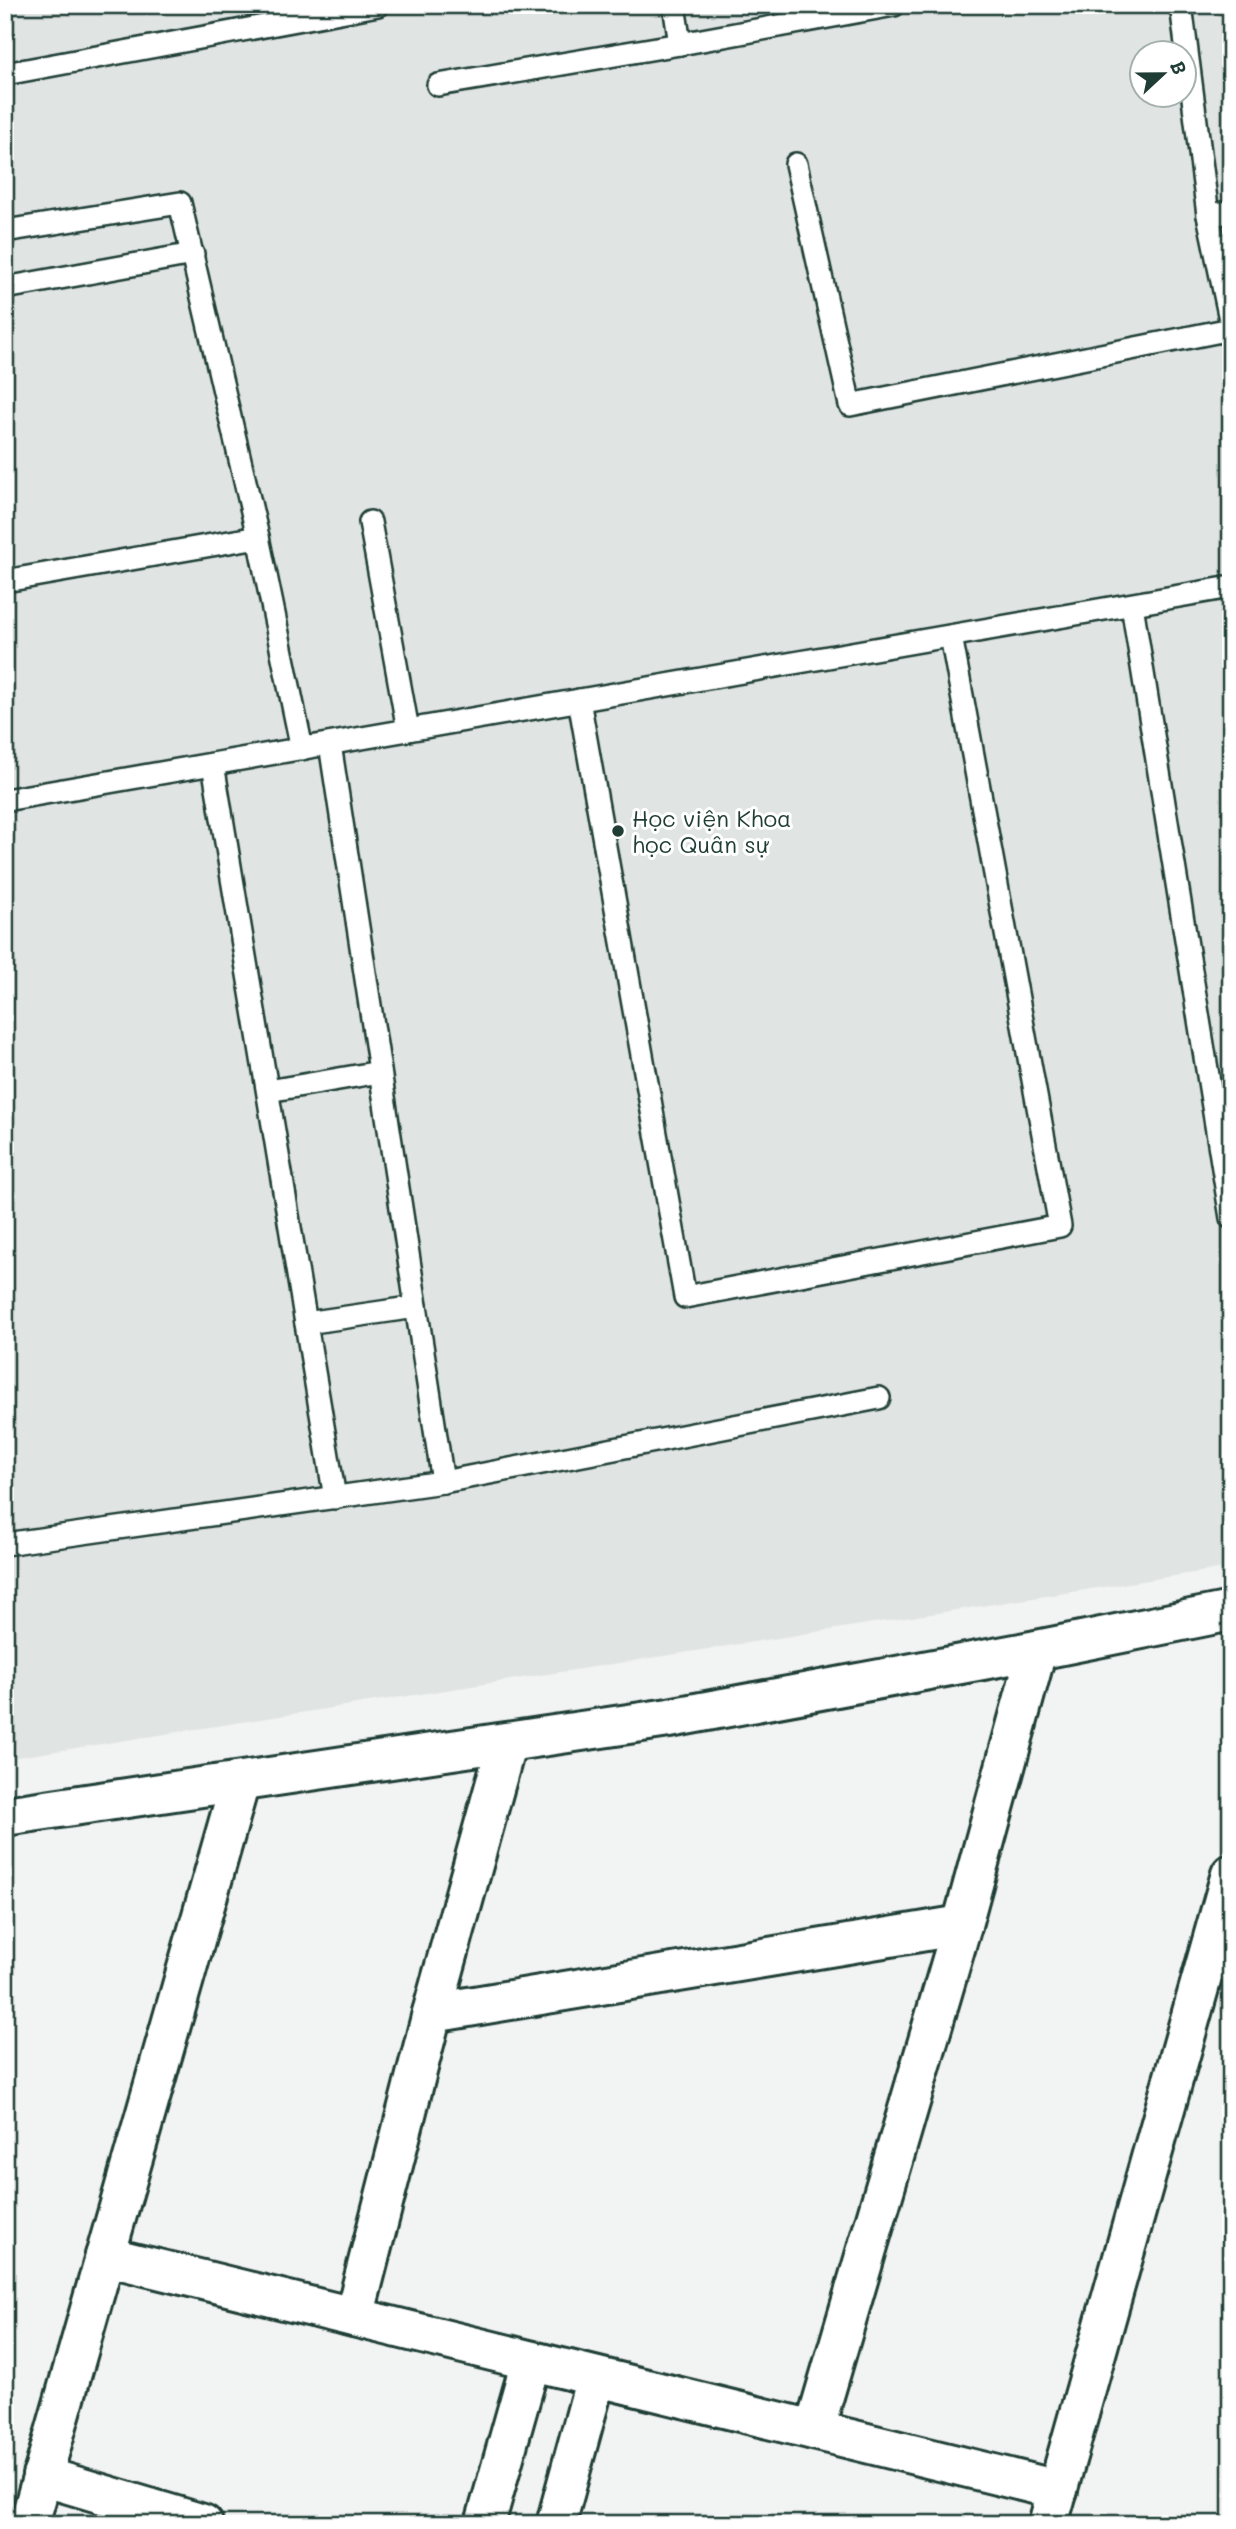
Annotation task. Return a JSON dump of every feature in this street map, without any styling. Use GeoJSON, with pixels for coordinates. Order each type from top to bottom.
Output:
{"type":"FeatureCollection","features":[{"type":"Feature","properties":{"kind":"street"},"geometry":{"type":"LineString","coordinates":[[5,1816],[669,1718],[1231,1611]]}},
{"type":"Feature","properties":{"kind":"street"},"geometry":{"type":"LineString","coordinates":[[814,2430],[962,1926],[1037,1650]]}},
{"type":"Feature","properties":{"kind":"street"},"geometry":{"type":"LineString","coordinates":[[354,2317],[432,2013],[507,1742]]}},
{"type":"Feature","properties":{"kind":"street"},"geometry":{"type":"LineString","coordinates":[[29,2524],[240,1782]]}},
{"type":"Feature","properties":{"kind":"street"},"geometry":{"type":"LineString","coordinates":[[105,2256],[814,2430],[1053,2507],[1231,1874]]}},
{"type":"Feature","properties":{"kind":"street"},"geometry":{"type":"LineString","coordinates":[[432,2013],[962,1926]]}},
{"type":"Feature","properties":{"kind":"street"},"geometry":{"type":"LineString","coordinates":[[485,2524],[531,2361]]}},
{"type":"Feature","properties":{"kind":"street"},"geometry":{"type":"LineString","coordinates":[[556,2524],[596,2377]]}},
{"type":"Feature","properties":{"kind":"street"},"geometry":{"type":"LineString","coordinates":[[43,2476],[203,2524]]}},
{"type":"Feature","properties":{"kind":"lane"},"geometry":{"type":"LineString","coordinates":[[5,74],[378,5]]}},
{"type":"Feature","properties":{"kind":"lane"},"geometry":{"type":"LineString","coordinates":[[674,5],[680,44]]}},
{"type":"Feature","properties":{"kind":"lane"},"geometry":{"type":"LineString","coordinates":[[438,85],[894,5]]}},
{"type":"Feature","properties":{"kind":"lane"},"geometry":{"type":"LineString","coordinates":[[796,164],[850,405],[1231,327],[1208,215],[1181,5]]}},
{"type":"Feature","properties":{"kind":"lane"},"geometry":{"type":"LineString","coordinates":[[5,231],[180,203],[257,537],[302,749]]}},
{"type":"Feature","properties":{"kind":"lane"},"geometry":{"type":"LineString","coordinates":[[1208,215],[1231,212]]}},
{"type":"Feature","properties":{"kind":"lane"},"geometry":{"type":"LineString","coordinates":[[5,288],[193,254]]}},
{"type":"Feature","properties":{"kind":"lane"},"geometry":{"type":"LineString","coordinates":[[370,522],[408,730]]}},
{"type":"Feature","properties":{"kind":"lane"},"geometry":{"type":"LineString","coordinates":[[5,581],[257,537]]}},
{"type":"Feature","properties":{"kind":"lane"},"geometry":{"type":"LineString","coordinates":[[5,800],[1231,587]]}},
{"type":"Feature","properties":{"kind":"lane"},"geometry":{"type":"LineString","coordinates":[[1132,605],[1231,1218]]}},
{"type":"Feature","properties":{"kind":"lane"},"geometry":{"type":"LineString","coordinates":[[579,700],[684,1297],[1060,1226],[951,636]]}},
{"type":"Feature","properties":{"kind":"lane"},"geometry":{"type":"LineString","coordinates":[[330,744],[443,1482]]}},
{"type":"Feature","properties":{"kind":"lane"},"geometry":{"type":"LineString","coordinates":[[213,764],[335,1498]]}},
{"type":"Feature","properties":{"kind":"lane"},"geometry":{"type":"LineString","coordinates":[[268,1091],[380,1072]]}},
{"type":"Feature","properties":{"kind":"lane"},"geometry":{"type":"LineString","coordinates":[[306,1324],[416,1307]]}},
{"type":"Feature","properties":{"kind":"lane"},"geometry":{"type":"LineString","coordinates":[[5,1544],[443,1482],[879,1398]]}},
{"type":"Feature","properties":{"kind":"shaded area","name":"Học viện Khoa học Quân sự"},"geometry":{"type":"Polygon","coordinates":[[[5,5],[1231,5],[1231,1567],[5,1759],[5,5]]]}},
{"type":"Feature","properties":{"kind":"place","name":"Học viện Khoa học Quân sự"},"geometry":{"type":"Point","coordinates":[618,831]}}]}
